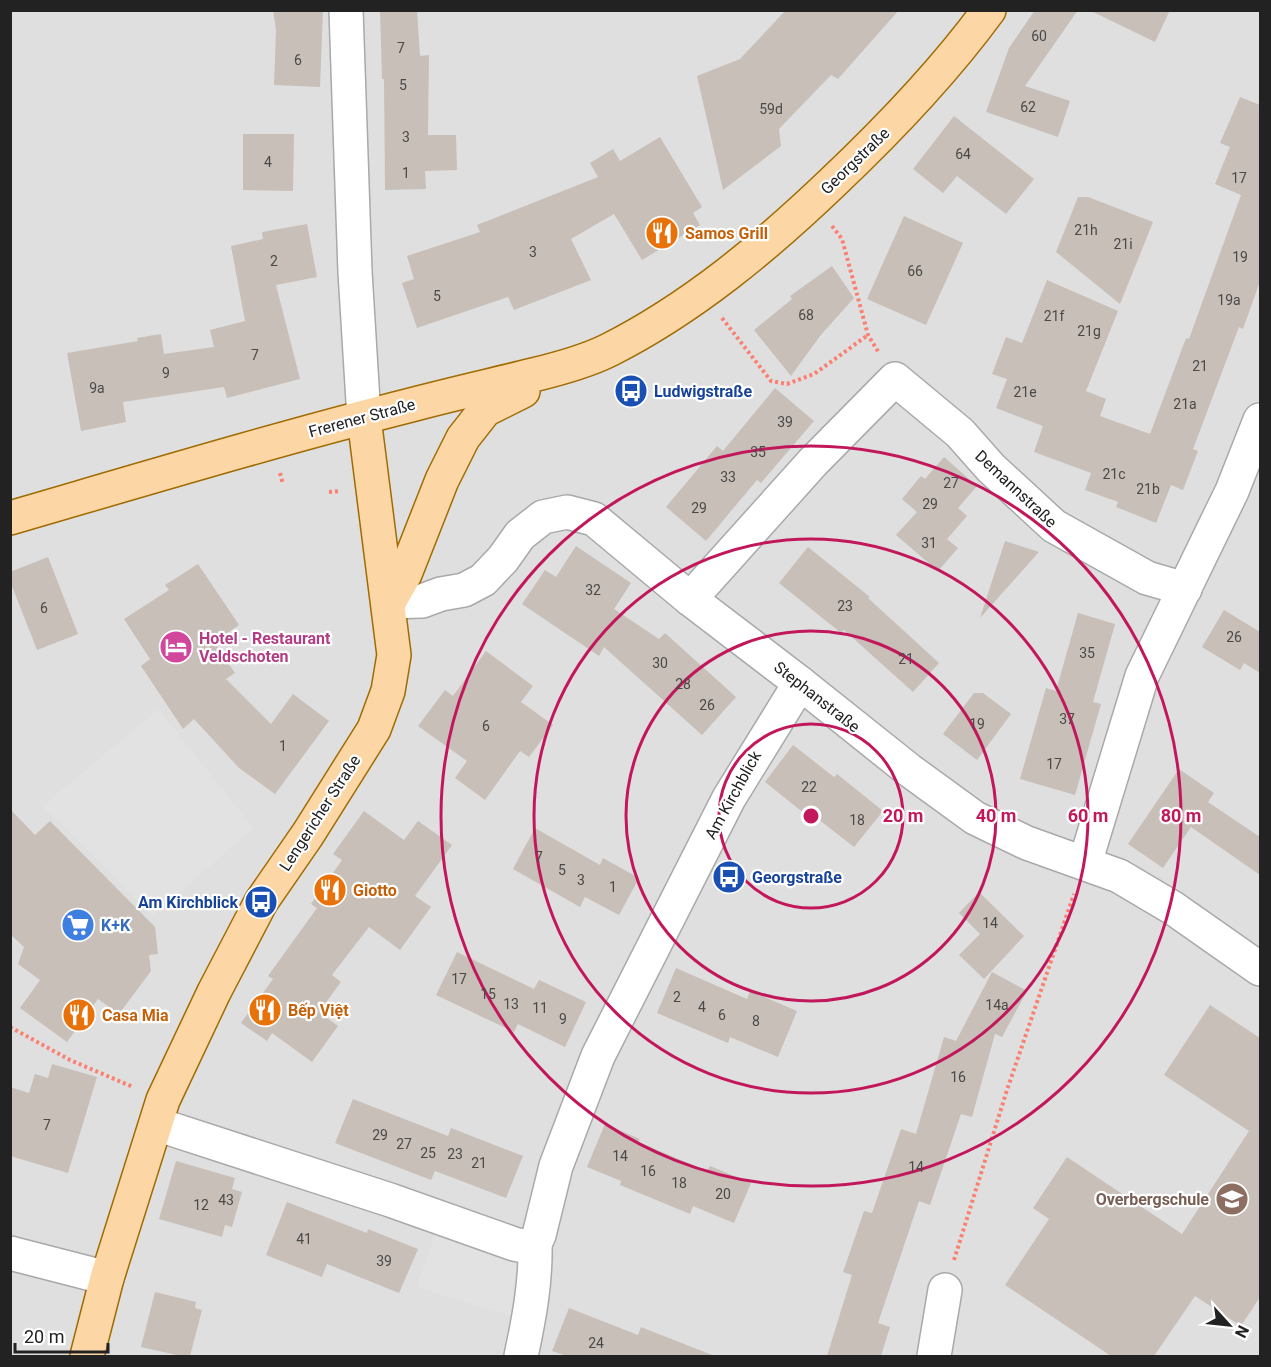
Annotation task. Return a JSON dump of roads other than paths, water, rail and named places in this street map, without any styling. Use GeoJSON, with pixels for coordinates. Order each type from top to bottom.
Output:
{"type":"FeatureCollection","features":[{"type":"Feature","properties":{"kind":"main road","name":"Georgstraße"},"geometry":{"type":"LineString","coordinates":[[703,293],[814,201],[882,137],[972,34],[989,10]]}},
{"type":"Feature","properties":{"kind":"main road","name":"Frerener Straße"},"geometry":{"type":"LineString","coordinates":[[10,518],[239,451],[560,368],[606,352],[703,293]]}},
{"type":"Feature","properties":{"kind":"main road"},"geometry":{"type":"LineString","coordinates":[[389,602],[405,574],[442,480],[463,438],[485,410],[560,368]]}},
{"type":"Feature","properties":{"kind":"main road","name":"Lengericher Straße"},"geometry":{"type":"LineString","coordinates":[[87,1356],[107,1278],[159,1112],[214,992],[261,902],[308,834],[374,729],[388,692],[394,655],[364,418]]}},
{"type":"Feature","properties":{"kind":"street"},"geometry":{"type":"LineString","coordinates":[[346,10],[355,272],[364,418]]}},
{"type":"Feature","properties":{"kind":"street","name":"Demannstraße"},"geometry":{"type":"LineString","coordinates":[[690,599],[813,462],[895,379],[960,433],[991,468],[1054,526],[1147,578],[1185,589]]}},
{"type":"Feature","properties":{"kind":"street"},"geometry":{"type":"LineString","coordinates":[[1085,863],[1142,676],[1232,491],[1260,420]]}},
{"type":"Feature","properties":{"kind":"street","name":"Stephanstraße"},"geometry":{"type":"LineString","coordinates":[[389,602],[422,601],[441,594],[464,590],[483,580],[503,560],[520,535],[543,517],[567,512],[594,519],[690,599],[800,683],[909,771],[975,818],[1027,843],[1119,876],[1173,908],[1260,969]]}},
{"type":"Feature","properties":{"kind":"street","name":"Am Kirchblick"},"geometry":{"type":"LineString","coordinates":[[521,1356],[535,1270],[535,1243],[556,1166],[598,1056],[729,798],[800,683]]}},
{"type":"Feature","properties":{"kind":"street"},"geometry":{"type":"LineString","coordinates":[[159,1112],[514,1245],[527,1247],[535,1243]]}},
{"type":"Feature","properties":{"kind":"street"},"geometry":{"type":"LineString","coordinates":[[10,1253],[107,1278]]}},
{"type":"Feature","properties":{"kind":"street"},"geometry":{"type":"LineString","coordinates":[[934,1356],[945,1290]]}},
{"type":"Feature","properties":{"kind":"place","name":"Samos Grill"},"geometry":{"type":"Point","coordinates":[662,233]}},
{"type":"Feature","properties":{"kind":"place","name":"Ludwigstraße"},"geometry":{"type":"Point","coordinates":[631,391]}},
{"type":"Feature","properties":{"kind":"place","name":"Hotel - Restaurant Veldschoten"},"geometry":{"type":"Point","coordinates":[176,647]}},
{"type":"Feature","properties":{"kind":"place","name":"Georgstraße"},"geometry":{"type":"Point","coordinates":[729,877]}},
{"type":"Feature","properties":{"kind":"place","name":"Giotto"},"geometry":{"type":"Point","coordinates":[330,890]}},
{"type":"Feature","properties":{"kind":"place","name":"Am Kirchblick"},"geometry":{"type":"Point","coordinates":[261,902]}},
{"type":"Feature","properties":{"kind":"place","name":"K+K"},"geometry":{"type":"Point","coordinates":[78,925]}},
{"type":"Feature","properties":{"kind":"place","name":"Bếp Việt"},"geometry":{"type":"Point","coordinates":[265,1010]}},
{"type":"Feature","properties":{"kind":"place","name":"Casa Mia"},"geometry":{"type":"Point","coordinates":[79,1015]}},
{"type":"Feature","properties":{"kind":"place","name":"Overbergschule"},"geometry":{"type":"Point","coordinates":[1232,1199]}}]}
